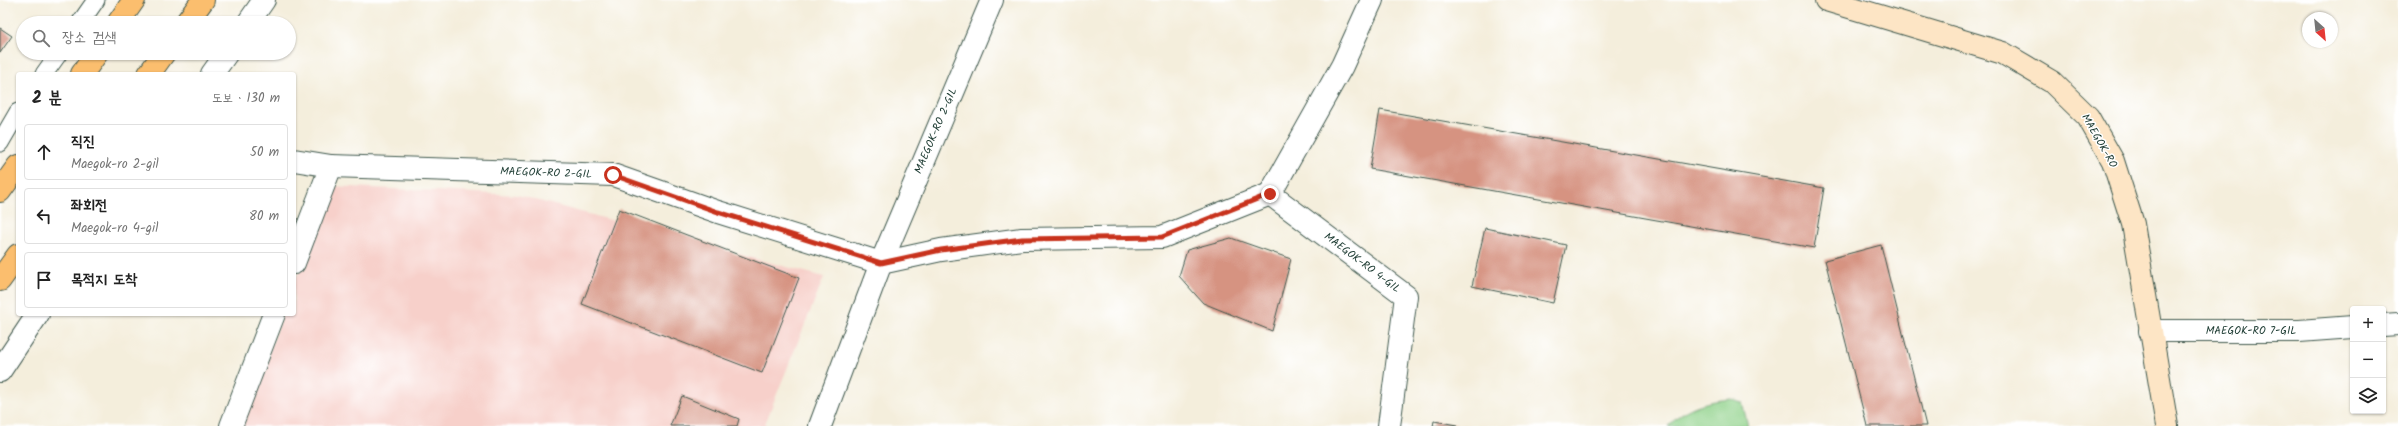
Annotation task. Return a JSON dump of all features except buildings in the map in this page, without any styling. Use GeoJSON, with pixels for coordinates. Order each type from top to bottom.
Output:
{"type":"FeatureCollection","features":[{"type":"Feature","properties":{"kind":"main road"},"geometry":{"type":"LineString","coordinates":[[123,16],[134,0]]}},
{"type":"Feature","properties":{"kind":"main road"},"geometry":{"type":"LineString","coordinates":[[191,16],[203,0]]}},
{"type":"Feature","properties":{"kind":"main road"},"geometry":{"type":"LineString","coordinates":[[83,72],[92,60]]}},
{"type":"Feature","properties":{"kind":"main road"},"geometry":{"type":"LineString","coordinates":[[150,72],[159,60]]}},
{"type":"Feature","properties":{"kind":"main road"},"geometry":{"type":"LineString","coordinates":[[0,191],[16,169]]}},
{"type":"Feature","properties":{"kind":"main road"},"geometry":{"type":"LineString","coordinates":[[0,280],[16,258]]}},
{"type":"Feature","properties":{"kind":"street"},"geometry":{"type":"LineString","coordinates":[[253,16],[264,0]]}},
{"type":"Feature","properties":{"kind":"street","name":"MAEGOK-RO 2-GIL"},"geometry":{"type":"LineString","coordinates":[[820,426],[881,263],[992,0]]}},
{"type":"Feature","properties":{"kind":"street"},"geometry":{"type":"LineString","coordinates":[[881,263],[941,250],[1022,239],[1162,237],[1270,194],[1342,66],[1372,0]]}},
{"type":"Feature","properties":{"kind":"street","name":"MAEGOK-RO"},"geometry":{"type":"LineString","coordinates":[[1826,0],[2004,53],[2052,82],[2088,117],[2112,161],[2133,224],[2166,426]]}},
{"type":"Feature","properties":{"kind":"street"},"geometry":{"type":"LineString","coordinates":[[213,72],[222,60]]}},
{"type":"Feature","properties":{"kind":"street","name":"MAEGOK-RO 2-GIL"},"geometry":{"type":"LineString","coordinates":[[296,160],[331,166],[613,175],[718,212],[881,263]]}},
{"type":"Feature","properties":{"kind":"street"},"geometry":{"type":"LineString","coordinates":[[296,258],[331,166]]}},
{"type":"Feature","properties":{"kind":"street","name":"MAEGOK-RO 4-GIL"},"geometry":{"type":"LineString","coordinates":[[1270,194],[1406,296],[1389,426]]}},
{"type":"Feature","properties":{"kind":"street"},"geometry":{"type":"LineString","coordinates":[[0,371],[37,316]]}},
{"type":"Feature","properties":{"kind":"street"},"geometry":{"type":"LineString","coordinates":[[231,426],[273,316]]}},
{"type":"Feature","properties":{"kind":"street"},"geometry":{"type":"LineString","coordinates":[[2386,325],[2398,324]]}},
{"type":"Feature","properties":{"kind":"street","name":"MAEGOK-RO 7-GIL"},"geometry":{"type":"LineString","coordinates":[[2150,331],[2299,331],[2350,327]]}},
{"type":"Feature","properties":{"kind":"lane"},"geometry":{"type":"LineString","coordinates":[[85,16],[96,0]]}},
{"type":"Feature","properties":{"kind":"lane"},"geometry":{"type":"LineString","coordinates":[[45,72],[54,60]]}},
{"type":"Feature","properties":{"kind":"lane"},"geometry":{"type":"LineString","coordinates":[[0,143],[16,115]]}},
{"type":"Feature","properties":{"kind":"shaded area"},"geometry":{"type":"Polygon","coordinates":[[[331,186],[517,195],[824,277],[764,426],[242,426],[282,316],[296,316],[296,280],[331,186]]]}},
{"type":"Feature","properties":{"kind":"green space"},"geometry":{"type":"Polygon","coordinates":[[[1732,399],[1742,402],[1748,426],[1668,426],[1689,409],[1705,403],[1732,399]]]}},
{"type":"Feature","properties":{"kind":"route"},"geometry":{"type":"LineString","coordinates":[[613,175],[718,212],[881,263],[941,250],[1022,239],[1162,237],[1270,194]]}}]}
